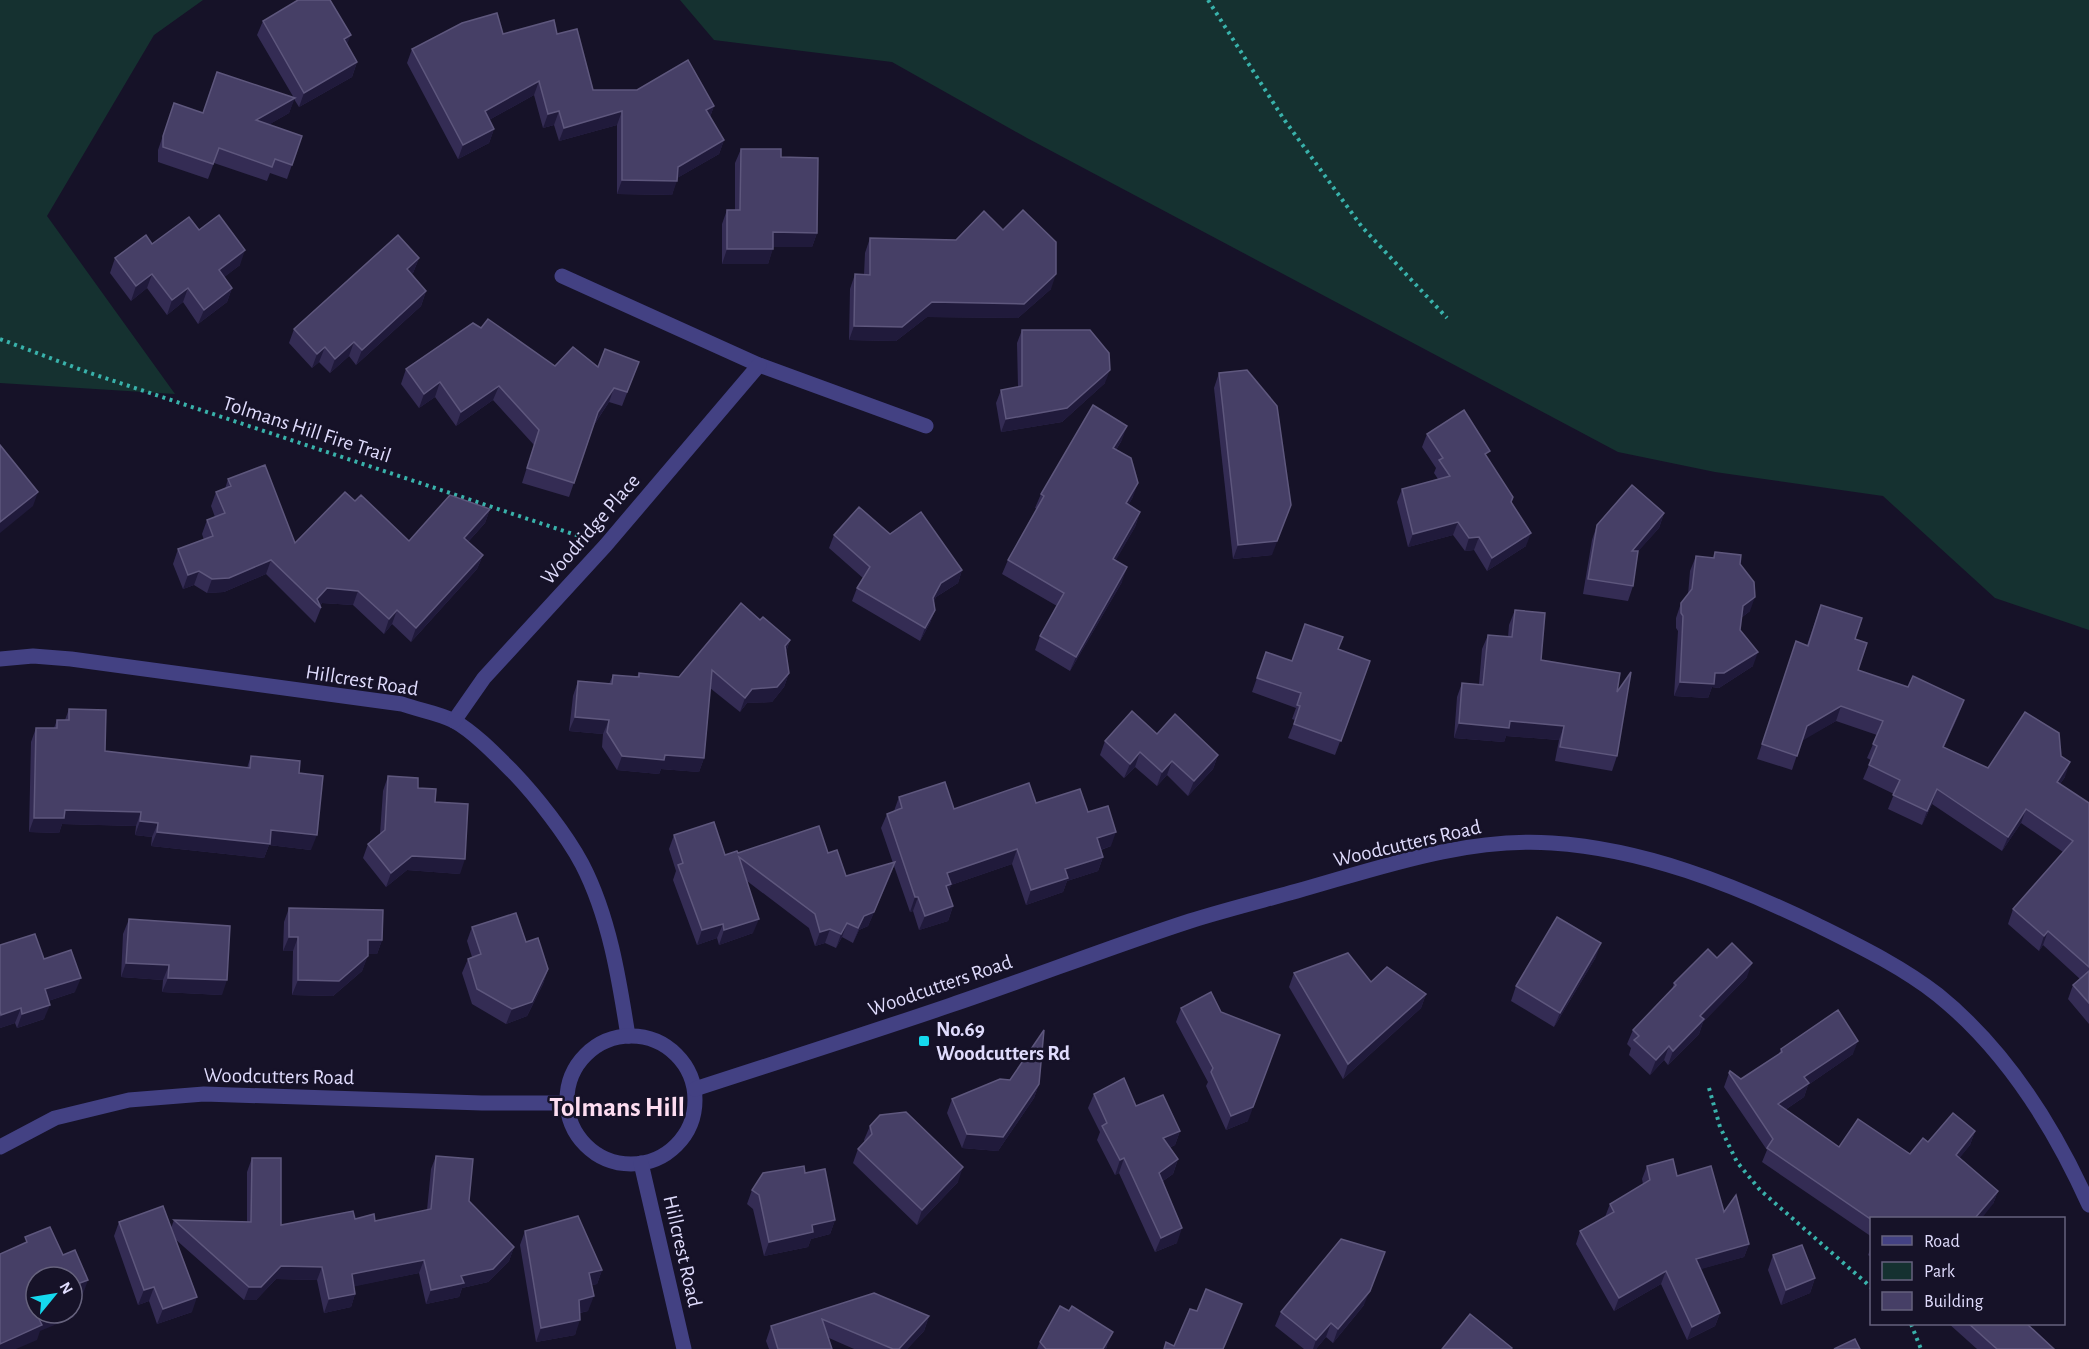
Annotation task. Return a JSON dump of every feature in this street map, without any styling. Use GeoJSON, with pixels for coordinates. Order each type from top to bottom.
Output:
{"type":"FeatureCollection","features":[{"type":"Feature","properties":{"kind":"street"},"geometry":{"type":"LineString","coordinates":[[562,276],[759,365],[926,426]]}},
{"type":"Feature","properties":{"kind":"street","name":"Woodridge Place"},"geometry":{"type":"LineString","coordinates":[[454,721],[484,678],[606,545],[759,365]]}},
{"type":"Feature","properties":{"kind":"street","name":"Hillcrest Road"},"geometry":{"type":"LineString","coordinates":[[0,659],[33,656],[71,659],[402,704],[454,721],[494,752],[529,789],[581,863],[609,939],[628,1036]]}},
{"type":"Feature","properties":{"kind":"street","name":"Woodcutters Road"},"geometry":{"type":"LineString","coordinates":[[695,1089],[1213,915],[1411,859],[1484,845],[1549,843],[1612,850],[1674,867],[1738,889],[1843,938],[1936,994],[1968,1022],[2028,1094],[2054,1135],[2089,1205]]}},
{"type":"Feature","properties":{"kind":"street"},"geometry":{"type":"LineString","coordinates":[[628,1036],[647,1038],[665,1045],[679,1057],[690,1073],[695,1089],[694,1111],[688,1130],[676,1146],[660,1157],[641,1163],[620,1163],[599,1156],[583,1142],[572,1124],[567,1103],[569,1083],[577,1065],[584,1057],[609,1039],[628,1036]]}},
{"type":"Feature","properties":{"kind":"street","name":"Woodcutters Road"},"geometry":{"type":"LineString","coordinates":[[0,1148],[55,1118],[129,1100],[204,1094],[482,1103],[567,1103]]}},
{"type":"Feature","properties":{"kind":"street","name":"Hillcrest Road"},"geometry":{"type":"LineString","coordinates":[[641,1163],[684,1349]]}},
{"type":"Feature","properties":{"kind":"path"},"geometry":{"type":"LineString","coordinates":[[1208,0],[1283,118],[1362,227],[1447,318]]}},
{"type":"Feature","properties":{"kind":"path","name":"Tolmans Hill Fire Trail"},"geometry":{"type":"LineString","coordinates":[[0,339],[87,372],[606,545]]}},
{"type":"Feature","properties":{"kind":"path"},"geometry":{"type":"LineString","coordinates":[[1709,1088],[1720,1127],[1737,1162],[1760,1190],[1870,1286]]}},
{"type":"Feature","properties":{"kind":"path"},"geometry":{"type":"LineString","coordinates":[[1912,1325],[1921,1349]]}},
{"type":"Feature","properties":{"kind":"green space"},"geometry":{"type":"Polygon","coordinates":[[[0,0],[203,0],[154,35],[47,216],[175,394],[0,383],[0,0]]]}},
{"type":"Feature","properties":{"kind":"green space"},"geometry":{"type":"Polygon","coordinates":[[[680,0],[2089,0],[2089,630],[1995,598],[1883,496],[1715,472],[1618,452],[1027,138],[892,62],[714,40],[680,0]]]}},
{"type":"Feature","properties":{"kind":"building"},"geometry":{"type":"Polygon","coordinates":[[[298,0],[330,0],[351,35],[344,39],[357,62],[304,93],[263,21],[298,0]]]}},
{"type":"Feature","properties":{"kind":"building"},"geometry":{"type":"Polygon","coordinates":[[[497,13],[503,34],[554,20],[557,34],[577,29],[593,90],[637,90],[688,60],[714,106],[706,110],[724,140],[678,167],[677,181],[622,180],[622,111],[564,128],[559,111],[548,114],[539,81],[485,111],[494,129],[463,145],[412,49],[462,23],[497,13]]]}},
{"type":"Feature","properties":{"kind":"building"},"geometry":{"type":"Polygon","coordinates":[[[217,72],[295,98],[256,120],[302,136],[292,165],[275,159],[272,167],[219,148],[213,164],[163,147],[163,136],[174,103],[203,113],[217,72]]]}},
{"type":"Feature","properties":{"kind":"building"},"geometry":{"type":"Polygon","coordinates":[[[741,149],[781,149],[781,157],[818,158],[817,233],[773,232],[773,249],[727,249],[727,210],[740,210],[741,149]]]}},
{"type":"Feature","properties":{"kind":"building"},"geometry":{"type":"Polygon","coordinates":[[[1023,210],[1056,242],[1056,274],[1024,304],[932,302],[902,327],[854,326],[855,274],[870,275],[870,238],[956,240],[984,211],[1003,230],[1023,210]]]}},
{"type":"Feature","properties":{"kind":"building"},"geometry":{"type":"Polygon","coordinates":[[[219,215],[245,250],[219,270],[232,288],[204,310],[188,288],[172,300],[152,274],[136,286],[115,258],[146,235],[152,244],[189,217],[199,230],[219,215]]]}},
{"type":"Feature","properties":{"kind":"building"},"geometry":{"type":"Polygon","coordinates":[[[398,235],[419,258],[407,269],[426,291],[362,350],[354,342],[335,359],[325,347],[317,354],[294,329],[398,235]]]}},
{"type":"Feature","properties":{"kind":"building"},"geometry":{"type":"Polygon","coordinates":[[[488,319],[555,366],[573,347],[598,367],[605,349],[639,362],[627,392],[614,388],[598,412],[574,483],[527,468],[539,430],[499,386],[461,412],[440,382],[424,394],[406,369],[473,323],[481,328],[488,319]]]}},
{"type":"Feature","properties":{"kind":"building"},"geometry":{"type":"Polygon","coordinates":[[[1022,330],[1090,330],[1109,353],[1110,370],[1067,408],[1006,419],[1001,390],[1022,386],[1022,330]]]}},
{"type":"Feature","properties":{"kind":"building"},"geometry":{"type":"Polygon","coordinates":[[[1247,370],[1277,406],[1291,505],[1277,541],[1238,545],[1219,373],[1247,370]]]}},
{"type":"Feature","properties":{"kind":"building"},"geometry":{"type":"Polygon","coordinates":[[[1093,405],[1127,426],[1113,448],[1131,458],[1138,483],[1126,503],[1140,512],[1113,559],[1127,567],[1076,657],[1040,636],[1064,593],[1008,560],[1044,496],[1041,494],[1093,405]]]}},
{"type":"Feature","properties":{"kind":"building"},"geometry":{"type":"Polygon","coordinates":[[[1464,410],[1490,451],[1485,454],[1513,497],[1511,502],[1531,533],[1492,558],[1479,537],[1469,538],[1458,522],[1413,534],[1402,489],[1450,476],[1439,460],[1443,458],[1427,434],[1464,410]]]}},
{"type":"Feature","properties":{"kind":"building"},"geometry":{"type":"Polygon","coordinates":[[[0,445],[38,492],[0,522],[0,445]]]}},
{"type":"Feature","properties":{"kind":"building"},"geometry":{"type":"Polygon","coordinates":[[[265,465],[295,543],[345,492],[355,501],[361,495],[409,541],[450,495],[490,509],[464,538],[483,555],[416,628],[397,610],[389,619],[358,591],[327,588],[317,599],[321,608],[271,560],[229,578],[212,579],[199,571],[188,575],[178,549],[213,536],[207,520],[225,513],[216,492],[231,486],[228,479],[265,465]]]}},
{"type":"Feature","properties":{"kind":"building"},"geometry":{"type":"Polygon","coordinates":[[[1632,485],[1664,513],[1632,551],[1638,551],[1633,586],[1588,579],[1597,525],[1632,485]]]}},
{"type":"Feature","properties":{"kind":"building"},"geometry":{"type":"Polygon","coordinates":[[[859,507],[890,534],[921,512],[962,570],[941,583],[933,598],[935,610],[925,628],[857,588],[870,567],[834,535],[859,507]]]}},
{"type":"Feature","properties":{"kind":"building"},"geometry":{"type":"Polygon","coordinates":[[[1715,552],[1741,555],[1740,564],[1754,582],[1755,597],[1743,606],[1740,630],[1758,652],[1724,673],[1715,673],[1714,684],[1680,682],[1683,616],[1681,603],[1692,589],[1696,556],[1714,558],[1715,552]]]}},
{"type":"Feature","properties":{"kind":"building"},"geometry":{"type":"Polygon","coordinates":[[[741,603],[760,620],[763,617],[790,640],[785,646],[789,673],[777,687],[752,689],[745,698],[712,670],[704,758],[665,755],[664,760],[622,756],[607,732],[609,720],[575,717],[578,681],[612,684],[613,675],[639,677],[639,673],[679,677],[741,603]]]}},
{"type":"Feature","properties":{"kind":"building"},"geometry":{"type":"Polygon","coordinates":[[[1821,605],[1862,618],[1855,639],[1867,643],[1858,670],[1908,687],[1913,676],[1964,700],[1943,747],[1988,768],[2025,712],[2059,733],[2061,756],[2070,762],[2057,782],[2089,803],[2089,967],[2048,931],[2044,936],[2013,909],[2073,841],[2026,809],[2008,837],[1937,789],[1927,811],[1893,795],[1900,780],[1869,765],[1877,746],[1873,744],[1883,721],[1841,706],[1807,726],[1797,756],[1762,744],[1796,641],[1808,646],[1821,605]]]}},
{"type":"Feature","properties":{"kind":"building"},"geometry":{"type":"Polygon","coordinates":[[[1515,610],[1545,613],[1541,660],[1620,673],[1617,692],[1631,672],[1617,756],[1560,747],[1564,726],[1510,721],[1509,728],[1459,723],[1462,683],[1483,685],[1488,635],[1512,637],[1515,610]]]}},
{"type":"Feature","properties":{"kind":"building"},"geometry":{"type":"Polygon","coordinates":[[[1305,624],[1343,637],[1338,649],[1370,661],[1341,741],[1294,724],[1300,706],[1297,705],[1301,693],[1257,678],[1266,652],[1292,661],[1305,624]]]}},
{"type":"Feature","properties":{"kind":"building"},"geometry":{"type":"Polygon","coordinates":[[[69,709],[106,710],[105,751],[250,768],[251,756],[300,761],[299,773],[323,776],[317,835],[271,830],[270,844],[157,832],[158,823],[140,821],[141,812],[65,810],[64,818],[34,818],[36,728],[57,728],[57,720],[69,720],[69,709]]]}},
{"type":"Feature","properties":{"kind":"building"},"geometry":{"type":"Polygon","coordinates":[[[1132,711],[1157,734],[1175,714],[1218,755],[1194,781],[1172,761],[1162,772],[1140,752],[1130,764],[1105,741],[1132,711]]]}},
{"type":"Feature","properties":{"kind":"building"},"geometry":{"type":"Polygon","coordinates":[[[388,776],[418,778],[418,788],[436,789],[435,802],[468,804],[465,859],[412,856],[391,873],[368,844],[385,830],[388,776]]]}},
{"type":"Feature","properties":{"kind":"building"},"geometry":{"type":"Polygon","coordinates":[[[945,782],[954,809],[1029,783],[1036,803],[1080,789],[1088,812],[1108,806],[1116,832],[1097,838],[1103,857],[1065,869],[1068,878],[1031,890],[1017,849],[947,873],[951,884],[946,886],[953,906],[925,916],[918,897],[915,897],[887,814],[902,808],[899,797],[945,782]]]}},
{"type":"Feature","properties":{"kind":"building"},"geometry":{"type":"Polygon","coordinates":[[[714,822],[725,855],[737,851],[738,853],[819,826],[828,853],[837,850],[846,876],[895,862],[874,912],[864,916],[858,928],[847,923],[841,934],[830,929],[820,932],[815,914],[739,857],[759,919],[724,930],[723,924],[702,930],[678,865],[683,863],[674,835],[714,822]]]}},
{"type":"Feature","properties":{"kind":"building"},"geometry":{"type":"Polygon","coordinates":[[[289,908],[383,910],[382,940],[368,940],[368,956],[339,981],[298,980],[298,937],[289,937],[289,908]]]}},
{"type":"Feature","properties":{"kind":"building"},"geometry":{"type":"Polygon","coordinates":[[[516,913],[526,942],[538,938],[548,969],[532,1002],[512,1009],[477,989],[468,959],[481,954],[472,927],[516,913]]]}},
{"type":"Feature","properties":{"kind":"building"},"geometry":{"type":"Polygon","coordinates":[[[1557,917],[1601,943],[1560,1013],[1516,986],[1557,917]]]}},
{"type":"Feature","properties":{"kind":"building"},"geometry":{"type":"Polygon","coordinates":[[[129,919],[230,926],[227,980],[168,978],[169,965],[126,963],[129,919]]]}},
{"type":"Feature","properties":{"kind":"building"},"geometry":{"type":"Polygon","coordinates":[[[35,934],[44,959],[71,950],[81,978],[45,989],[50,1005],[22,1014],[21,1008],[1,1015],[0,945],[35,934]]]}},
{"type":"Feature","properties":{"kind":"building"},"geometry":{"type":"Polygon","coordinates":[[[1732,943],[1752,963],[1700,1016],[1704,1019],[1673,1051],[1669,1046],[1656,1060],[1634,1040],[1639,1036],[1633,1030],[1676,985],[1674,983],[1708,949],[1717,958],[1732,943]]]}},
{"type":"Feature","properties":{"kind":"building"},"geometry":{"type":"Polygon","coordinates":[[[1348,953],[1371,982],[1387,967],[1426,994],[1348,1064],[1294,973],[1348,953]]]}},
{"type":"Feature","properties":{"kind":"building"},"geometry":{"type":"Polygon","coordinates":[[[2089,971],[2089,1003],[2073,985],[2089,971]]]}},
{"type":"Feature","properties":{"kind":"building"},"geometry":{"type":"Polygon","coordinates":[[[1211,992],[1221,1012],[1280,1035],[1253,1107],[1231,1116],[1211,1072],[1213,1068],[1181,1008],[1211,992]]]}},
{"type":"Feature","properties":{"kind":"building"},"geometry":{"type":"Polygon","coordinates":[[[1838,1010],[1858,1041],[1804,1077],[1809,1083],[1778,1104],[1839,1147],[1858,1119],[1910,1154],[1923,1138],[1928,1142],[1953,1113],[1975,1131],[1956,1155],[1998,1191],[1976,1217],[1870,1219],[1767,1148],[1773,1139],[1729,1073],[1730,1071],[1741,1079],[1782,1052],[1781,1049],[1838,1010]]]}},
{"type":"Feature","properties":{"kind":"building"},"geometry":{"type":"Polygon","coordinates":[[[1044,1030],[1039,1084],[1003,1137],[967,1134],[952,1099],[1000,1079],[1010,1080],[1044,1030]]]}},
{"type":"Feature","properties":{"kind":"building"},"geometry":{"type":"Polygon","coordinates":[[[1124,1078],[1136,1106],[1163,1095],[1180,1131],[1163,1138],[1178,1159],[1159,1173],[1182,1228],[1161,1238],[1124,1158],[1120,1160],[1102,1126],[1107,1123],[1094,1094],[1124,1078]]]}},
{"type":"Feature","properties":{"kind":"building"},"geometry":{"type":"Polygon","coordinates":[[[906,1112],[963,1167],[922,1210],[858,1149],[872,1134],[870,1126],[880,1115],[906,1112]]]}},
{"type":"Feature","properties":{"kind":"building"},"geometry":{"type":"Polygon","coordinates":[[[436,1156],[473,1159],[469,1201],[514,1247],[493,1269],[461,1276],[464,1283],[431,1290],[424,1260],[352,1274],[355,1294],[329,1299],[322,1267],[281,1266],[261,1287],[249,1287],[174,1220],[251,1222],[252,1158],[281,1158],[281,1225],[353,1211],[355,1219],[374,1214],[375,1221],[431,1209],[436,1156]]]}},
{"type":"Feature","properties":{"kind":"building"},"geometry":{"type":"Polygon","coordinates":[[[1673,1159],[1677,1176],[1711,1166],[1724,1212],[1736,1195],[1749,1244],[1696,1259],[1720,1313],[1692,1327],[1666,1271],[1619,1298],[1580,1231],[1614,1212],[1610,1204],[1650,1180],[1647,1166],[1673,1159]]]}},
{"type":"Feature","properties":{"kind":"building"},"geometry":{"type":"Polygon","coordinates":[[[804,1166],[805,1173],[825,1169],[835,1220],[812,1225],[813,1232],[769,1242],[759,1195],[752,1190],[763,1173],[804,1166]]]}},
{"type":"Feature","properties":{"kind":"building"},"geometry":{"type":"Polygon","coordinates":[[[163,1206],[197,1297],[163,1309],[154,1287],[144,1290],[119,1222],[163,1206]]]}},
{"type":"Feature","properties":{"kind":"building"},"geometry":{"type":"Polygon","coordinates":[[[578,1216],[602,1270],[589,1273],[594,1296],[579,1300],[580,1320],[541,1328],[525,1231],[578,1216]]]}},
{"type":"Feature","properties":{"kind":"building"},"geometry":{"type":"Polygon","coordinates":[[[50,1227],[63,1255],[75,1250],[82,1265],[24,1265],[24,1325],[42,1325],[0,1344],[0,1254],[27,1242],[25,1237],[50,1227]]]}},
{"type":"Feature","properties":{"kind":"building"},"geometry":{"type":"Polygon","coordinates":[[[1341,1239],[1385,1252],[1370,1291],[1338,1329],[1331,1323],[1316,1340],[1281,1312],[1341,1239]]]}},
{"type":"Feature","properties":{"kind":"building"},"geometry":{"type":"Polygon","coordinates":[[[1802,1245],[1815,1278],[1786,1290],[1773,1255],[1802,1245]]]}},
{"type":"Feature","properties":{"kind":"building"},"geometry":{"type":"Polygon","coordinates":[[[1206,1289],[1242,1304],[1223,1349],[1164,1349],[1166,1342],[1174,1346],[1190,1309],[1197,1311],[1206,1289]]]}},
{"type":"Feature","properties":{"kind":"building"},"geometry":{"type":"Polygon","coordinates":[[[874,1293],[929,1316],[899,1349],[893,1349],[822,1319],[832,1349],[778,1349],[771,1326],[874,1293]]]}},
{"type":"Feature","properties":{"kind":"building"},"geometry":{"type":"Polygon","coordinates":[[[1060,1306],[1069,1311],[1072,1306],[1113,1332],[1103,1349],[1046,1349],[1040,1342],[1060,1306]]]}},
{"type":"Feature","properties":{"kind":"building"},"geometry":{"type":"Polygon","coordinates":[[[1470,1314],[1512,1348],[1442,1349],[1470,1314]]]}},
{"type":"Feature","properties":{"kind":"building"},"geometry":{"type":"Polygon","coordinates":[[[1970,1325],[2028,1325],[2054,1349],[1997,1349],[1970,1325]]]}},
{"type":"Feature","properties":{"kind":"building"},"geometry":{"type":"Polygon","coordinates":[[[1855,1339],[1860,1349],[1834,1349],[1855,1339]]]}},
{"type":"Feature","properties":{"kind":"place","name":"No.69 Woodcutters Rd"},"geometry":{"type":"Point","coordinates":[924,1041]}},
{"type":"Feature","properties":{"kind":"district","name":"Tolmans Hill"},"geometry":{"type":"Point","coordinates":[617,1107]}}]}
